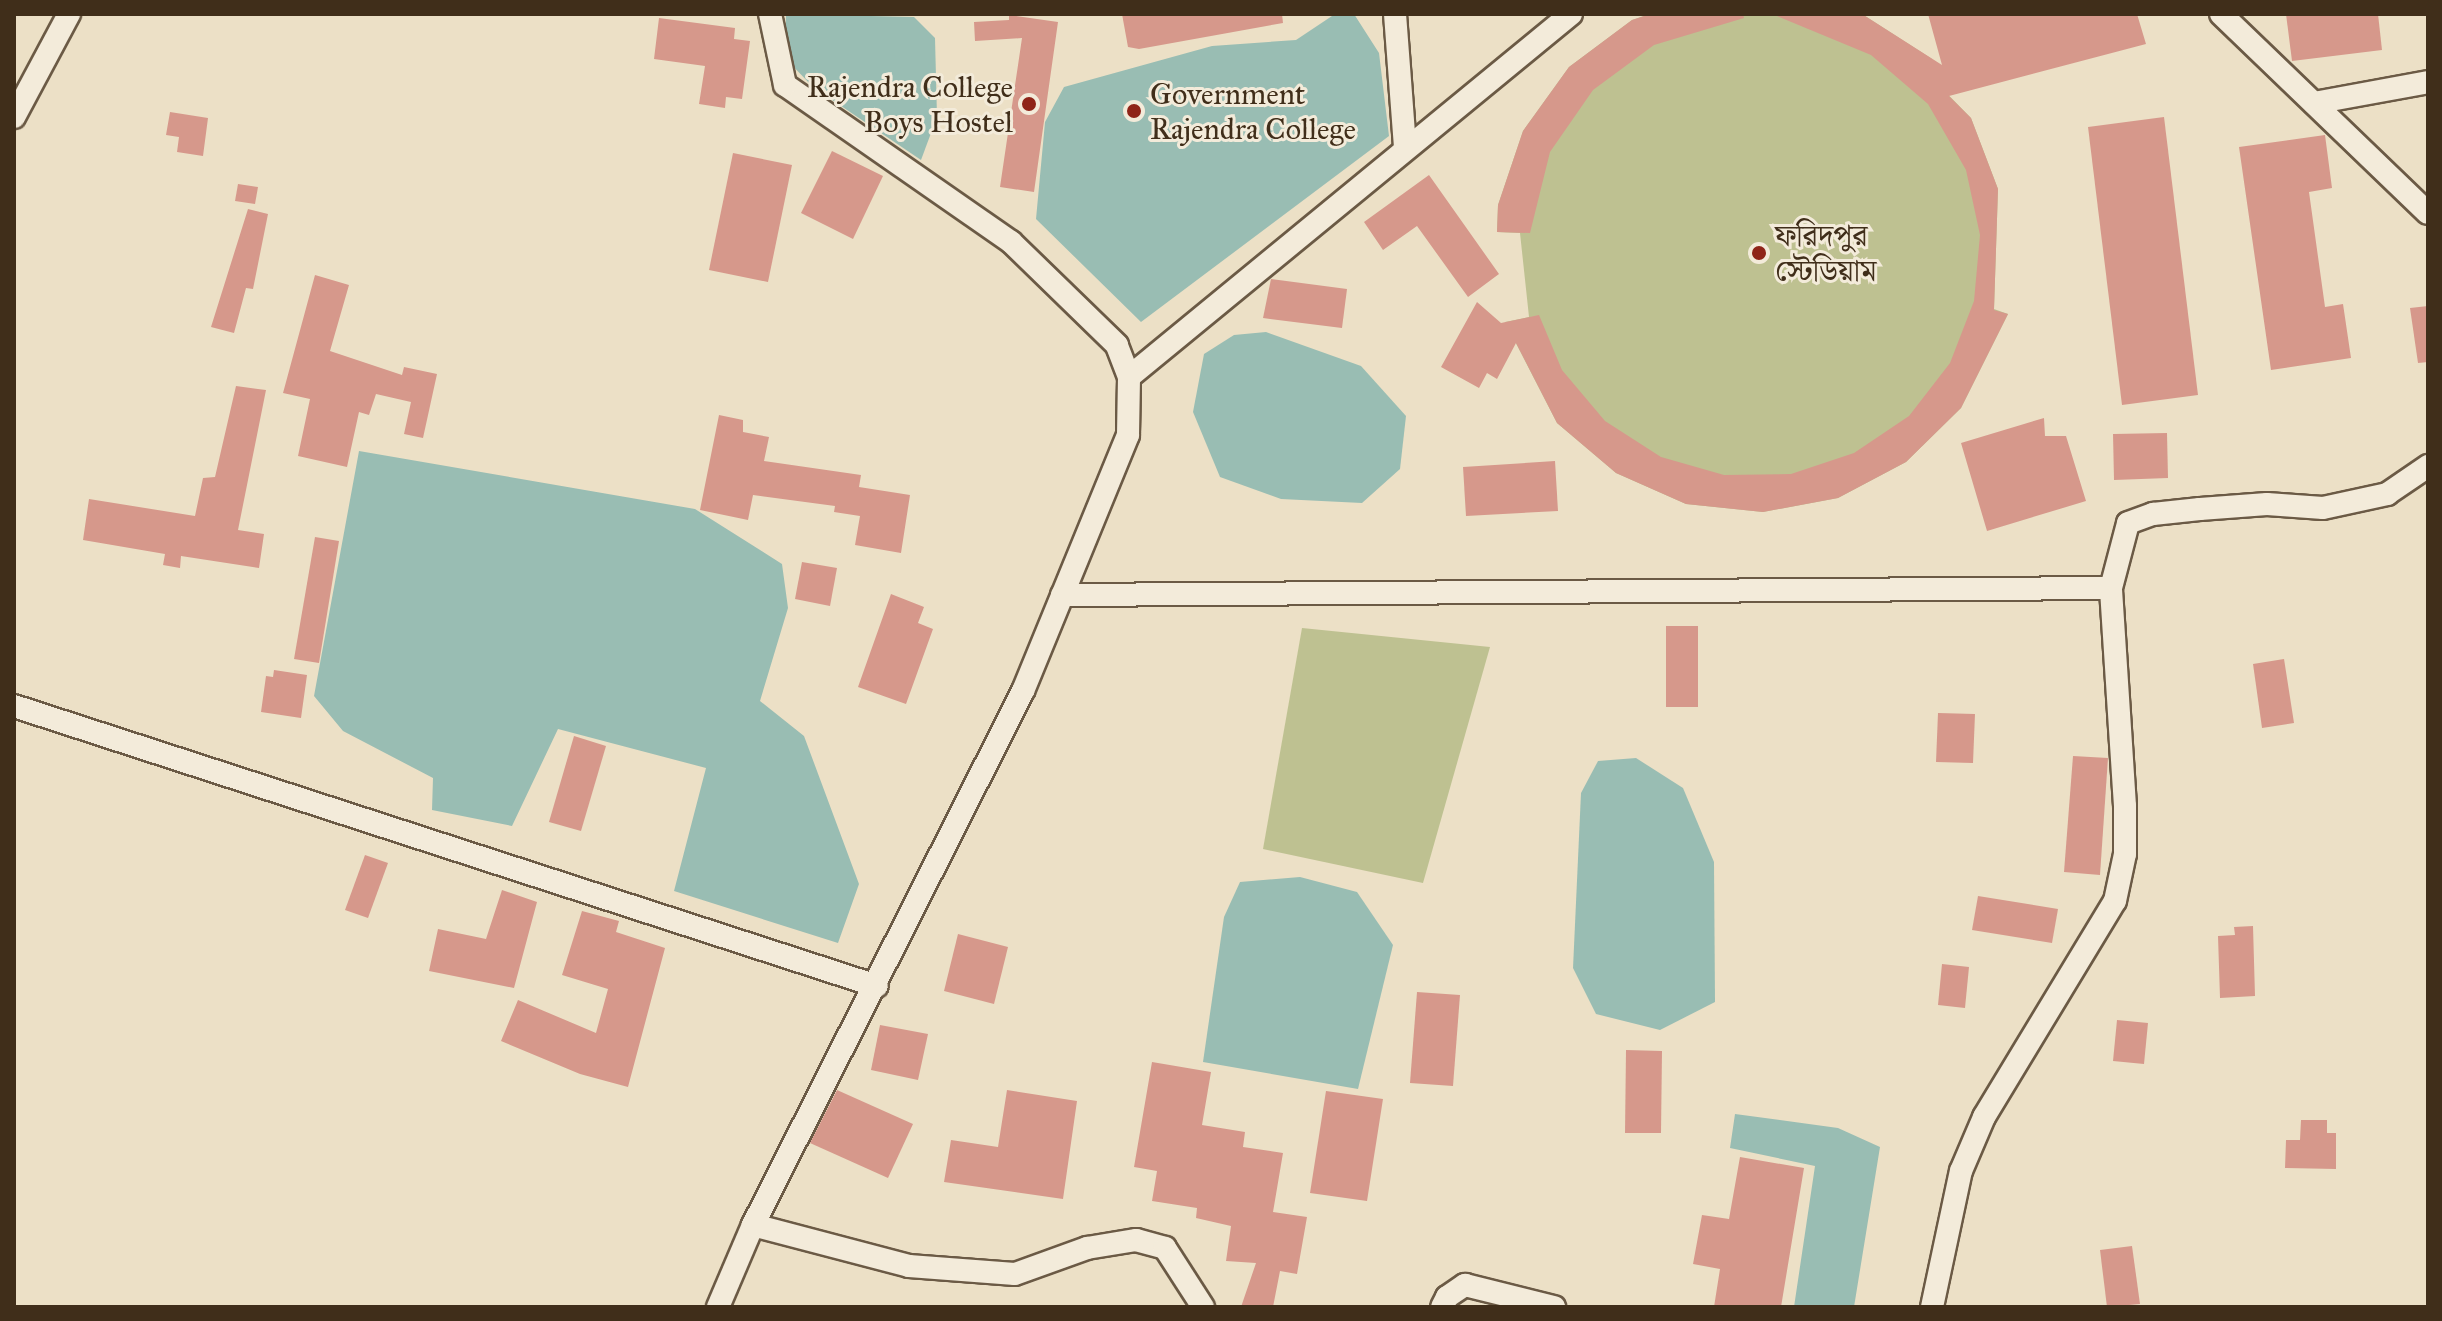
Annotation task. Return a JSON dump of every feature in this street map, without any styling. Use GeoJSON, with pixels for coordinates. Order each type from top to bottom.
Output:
{"type":"FeatureCollection","features":[{"type":"Feature","properties":{"kind":"street"},"geometry":{"type":"LineString","coordinates":[[14,117],[69,14]]}},
{"type":"Feature","properties":{"kind":"street"},"geometry":{"type":"LineString","coordinates":[[718,1307],[753,1225],[877,986],[1023,691],[1128,435],[1129,377],[1117,345],[1011,242],[785,85],[770,14]]}},
{"type":"Feature","properties":{"kind":"street"},"geometry":{"type":"LineString","coordinates":[[1395,14],[1405,146]]}},
{"type":"Feature","properties":{"kind":"street"},"geometry":{"type":"LineString","coordinates":[[1129,377],[1405,146],[1571,14]]}},
{"type":"Feature","properties":{"kind":"street"},"geometry":{"type":"LineString","coordinates":[[2221,14],[2428,213]]}},
{"type":"Feature","properties":{"kind":"street"},"geometry":{"type":"LineString","coordinates":[[2314,103],[2428,82]]}},
{"type":"Feature","properties":{"kind":"street"},"geometry":{"type":"LineString","coordinates":[[1932,1307],[1961,1171],[1984,1117],[2115,901],[2125,854],[2125,818],[2111,588],[2128,523],[2153,514],[2200,509],[2267,504],[2323,508],[2387,494],[2428,466]]}},
{"type":"Feature","properties":{"kind":"street"},"geometry":{"type":"LineString","coordinates":[[1062,595],[2111,588]]}},
{"type":"Feature","properties":{"kind":"street"},"geometry":{"type":"LineString","coordinates":[[14,706],[877,986]]}},
{"type":"Feature","properties":{"kind":"street"},"geometry":{"type":"LineString","coordinates":[[753,1225],[909,1266],[1015,1274],[1087,1248],[1136,1240],[1165,1248],[1203,1307]]}},
{"type":"Feature","properties":{"kind":"street"},"geometry":{"type":"LineString","coordinates":[[1442,1307],[1447,1297],[1465,1285],[1554,1307]]}},
{"type":"Feature","properties":{"kind":"green space","name":"ফরিদপুর স্টেডিয়াম"},"geometry":{"type":"Polygon","coordinates":[[[1650,14],[1862,14],[1932,59],[1924,70],[1971,118],[1998,189],[1994,309],[2008,314],[1961,408],[1906,462],[1838,498],[1763,512],[1686,504],[1616,473],[1557,423],[1505,322],[1529,317],[1520,233],[1497,232],[1498,205],[1523,131],[1569,67],[1632,20],[1650,14]]]}},
{"type":"Feature","properties":{"kind":"green space"},"geometry":{"type":"Polygon","coordinates":[[[1302,628],[1490,647],[1423,883],[1263,849],[1302,628]]]}},
{"type":"Feature","properties":{"kind":"water"},"geometry":{"type":"Polygon","coordinates":[[[786,14],[914,17],[935,38],[937,117],[921,160],[813,87],[785,58],[786,14]]]}},
{"type":"Feature","properties":{"kind":"water"},"geometry":{"type":"Polygon","coordinates":[[[1335,14],[1354,14],[1379,53],[1389,136],[1141,322],[1036,219],[1045,122],[1064,87],[1212,46],[1296,40],[1335,14]]]}},
{"type":"Feature","properties":{"kind":"water"},"geometry":{"type":"Polygon","coordinates":[[[1266,332],[1361,366],[1406,416],[1400,469],[1362,503],[1281,499],[1220,477],[1193,412],[1204,354],[1234,335],[1266,332]]]}},
{"type":"Feature","properties":{"kind":"water"},"geometry":{"type":"Polygon","coordinates":[[[359,451],[695,509],[782,564],[788,608],[760,701],[804,736],[859,884],[838,943],[674,891],[706,768],[558,729],[512,826],[432,810],[433,778],[343,731],[314,696],[359,451]]]}},
{"type":"Feature","properties":{"kind":"water"},"geometry":{"type":"Polygon","coordinates":[[[1636,758],[1683,788],[1714,862],[1715,1002],[1660,1030],[1596,1014],[1573,968],[1581,793],[1598,761],[1636,758]]]}},
{"type":"Feature","properties":{"kind":"water"},"geometry":{"type":"Polygon","coordinates":[[[1300,877],[1357,892],[1393,945],[1358,1089],[1203,1062],[1224,917],[1240,882],[1300,877]]]}},
{"type":"Feature","properties":{"kind":"water"},"geometry":{"type":"Polygon","coordinates":[[[1735,1114],[1838,1128],[1880,1147],[1854,1307],[1794,1307],[1815,1166],[1730,1148],[1735,1114]]]}},
{"type":"Feature","properties":{"kind":"building"},"geometry":{"type":"Polygon","coordinates":[[[1122,14],[1282,14],[1283,23],[1139,49],[1128,47],[1122,14]]]}},
{"type":"Feature","properties":{"kind":"building"},"geometry":{"type":"Polygon","coordinates":[[[1650,14],[1743,14],[1744,18],[1654,45],[1593,90],[1550,152],[1530,233],[1497,232],[1498,205],[1523,131],[1569,67],[1632,20],[1650,14]]]}},
{"type":"Feature","properties":{"kind":"building"},"geometry":{"type":"Polygon","coordinates":[[[1772,14],[1862,14],[1942,65],[1928,14],[2137,14],[2146,44],[1949,96],[1971,118],[1998,189],[1994,310],[2008,314],[1961,408],[1906,462],[1838,498],[1763,512],[1686,504],[1616,473],[1557,423],[1516,343],[1497,379],[1487,373],[1479,388],[1441,367],[1477,302],[1501,323],[1539,315],[1562,370],[1605,421],[1661,457],[1724,475],[1791,474],[1854,453],[1909,416],[1950,363],[1974,301],[1980,235],[1966,170],[1928,104],[1871,55],[1772,14]]]}},
{"type":"Feature","properties":{"kind":"building"},"geometry":{"type":"Polygon","coordinates":[[[2286,14],[2378,14],[2382,50],[2292,61],[2286,14]]]}},
{"type":"Feature","properties":{"kind":"building","name":"Rajendra College Boys Hostel"},"geometry":{"type":"Polygon","coordinates":[[[1009,15],[1058,22],[1034,192],[1000,187],[1022,38],[975,41],[974,22],[1009,20],[1009,15]]]}},
{"type":"Feature","properties":{"kind":"building"},"geometry":{"type":"Polygon","coordinates":[[[659,18],[735,28],[734,39],[750,41],[742,99],[726,97],[725,108],[699,104],[705,66],[654,59],[659,18]]]}},
{"type":"Feature","properties":{"kind":"building"},"geometry":{"type":"Polygon","coordinates":[[[170,112],[208,118],[203,156],[177,152],[179,137],[166,135],[170,112]]]}},
{"type":"Feature","properties":{"kind":"building"},"geometry":{"type":"Polygon","coordinates":[[[2164,117],[2198,395],[2122,405],[2088,127],[2164,117]]]}},
{"type":"Feature","properties":{"kind":"building"},"geometry":{"type":"Polygon","coordinates":[[[2325,135],[2332,188],[2309,192],[2325,307],[2343,304],[2351,358],[2271,370],[2239,147],[2325,135]]]}},
{"type":"Feature","properties":{"kind":"building"},"geometry":{"type":"Polygon","coordinates":[[[832,151],[883,176],[853,239],[801,213],[832,151]]]}},
{"type":"Feature","properties":{"kind":"building"},"geometry":{"type":"Polygon","coordinates":[[[733,153],[792,165],[768,282],[709,270],[733,153]]]}},
{"type":"Feature","properties":{"kind":"building"},"geometry":{"type":"Polygon","coordinates":[[[1429,175],[1499,274],[1468,297],[1417,226],[1383,250],[1364,222],[1429,175]]]}},
{"type":"Feature","properties":{"kind":"building"},"geometry":{"type":"Polygon","coordinates":[[[238,184],[258,187],[255,204],[235,201],[238,184]]]}},
{"type":"Feature","properties":{"kind":"building"},"geometry":{"type":"Polygon","coordinates":[[[248,209],[268,214],[253,289],[246,288],[234,333],[211,327],[248,209]]]}},
{"type":"Feature","properties":{"kind":"building"},"geometry":{"type":"Polygon","coordinates":[[[315,275],[349,285],[330,351],[402,375],[404,367],[437,374],[423,438],[404,434],[411,402],[376,394],[369,415],[359,412],[347,467],[298,456],[310,399],[283,393],[315,275]]]}},
{"type":"Feature","properties":{"kind":"building"},"geometry":{"type":"Polygon","coordinates":[[[1271,279],[1347,289],[1342,328],[1263,318],[1271,279]]]}},
{"type":"Feature","properties":{"kind":"building"},"geometry":{"type":"Polygon","coordinates":[[[2428,306],[2428,362],[2418,363],[2410,308],[2428,306]]]}},
{"type":"Feature","properties":{"kind":"building"},"geometry":{"type":"Polygon","coordinates":[[[236,386],[266,390],[238,530],[264,534],[259,568],[181,556],[180,568],[163,565],[165,554],[83,540],[89,499],[195,516],[203,478],[215,477],[236,386]]]}},
{"type":"Feature","properties":{"kind":"building"},"geometry":{"type":"Polygon","coordinates":[[[719,415],[743,420],[743,432],[769,437],[764,461],[861,475],[859,487],[910,495],[901,553],[855,545],[860,516],[834,512],[835,506],[753,495],[748,520],[700,510],[719,415]]]}},
{"type":"Feature","properties":{"kind":"building"},"geometry":{"type":"Polygon","coordinates":[[[2044,418],[2045,436],[2066,436],[2086,501],[1987,531],[1961,443],[2044,418]]]}},
{"type":"Feature","properties":{"kind":"building"},"geometry":{"type":"Polygon","coordinates":[[[2167,433],[2168,478],[2114,480],[2113,434],[2167,433]]]}},
{"type":"Feature","properties":{"kind":"building"},"geometry":{"type":"Polygon","coordinates":[[[1555,461],[1558,511],[1466,516],[1463,467],[1555,461]]]}},
{"type":"Feature","properties":{"kind":"building"},"geometry":{"type":"Polygon","coordinates":[[[315,537],[339,541],[319,663],[294,659],[315,537]]]}},
{"type":"Feature","properties":{"kind":"building"},"geometry":{"type":"Polygon","coordinates":[[[802,562],[837,568],[830,606],[795,599],[802,562]]]}},
{"type":"Feature","properties":{"kind":"building"},"geometry":{"type":"Polygon","coordinates":[[[891,594],[924,607],[918,623],[933,629],[906,704],[858,687],[891,594]]]}},
{"type":"Feature","properties":{"kind":"building"},"geometry":{"type":"Polygon","coordinates":[[[1666,626],[1698,626],[1698,707],[1666,707],[1666,626]]]}},
{"type":"Feature","properties":{"kind":"building"},"geometry":{"type":"Polygon","coordinates":[[[2284,659],[2294,723],[2262,728],[2253,664],[2284,659]]]}},
{"type":"Feature","properties":{"kind":"building"},"geometry":{"type":"Polygon","coordinates":[[[274,670],[307,675],[301,718],[261,712],[266,676],[273,677],[274,670]]]}},
{"type":"Feature","properties":{"kind":"building"},"geometry":{"type":"Polygon","coordinates":[[[1938,713],[1975,714],[1973,763],[1936,762],[1938,713]]]}},
{"type":"Feature","properties":{"kind":"building"},"geometry":{"type":"Polygon","coordinates":[[[574,736],[606,746],[581,831],[549,822],[574,736]]]}},
{"type":"Feature","properties":{"kind":"building"},"geometry":{"type":"Polygon","coordinates":[[[2073,756],[2108,758],[2100,875],[2064,872],[2073,756]]]}},
{"type":"Feature","properties":{"kind":"building"},"geometry":{"type":"Polygon","coordinates":[[[365,855],[388,863],[368,918],[345,910],[365,855]]]}},
{"type":"Feature","properties":{"kind":"building"},"geometry":{"type":"Polygon","coordinates":[[[502,890],[537,902],[514,988],[429,971],[438,929],[486,939],[502,890]]]}},
{"type":"Feature","properties":{"kind":"building"},"geometry":{"type":"Polygon","coordinates":[[[1978,896],[2058,909],[2052,943],[1972,930],[1978,896]]]}},
{"type":"Feature","properties":{"kind":"building"},"geometry":{"type":"Polygon","coordinates":[[[582,911],[619,921],[616,932],[665,948],[628,1087],[580,1074],[501,1041],[518,1000],[596,1033],[608,989],[562,975],[582,911]]]}},
{"type":"Feature","properties":{"kind":"building"},"geometry":{"type":"Polygon","coordinates":[[[2253,926],[2255,996],[2220,998],[2218,936],[2235,935],[2234,927],[2253,926]]]}},
{"type":"Feature","properties":{"kind":"building"},"geometry":{"type":"Polygon","coordinates":[[[958,934],[1008,947],[994,1004],[944,991],[958,934]]]}},
{"type":"Feature","properties":{"kind":"building"},"geometry":{"type":"Polygon","coordinates":[[[1942,964],[1969,967],[1965,1008],[1938,1005],[1942,964]]]}},
{"type":"Feature","properties":{"kind":"building"},"geometry":{"type":"Polygon","coordinates":[[[1417,992],[1460,995],[1453,1086],[1410,1083],[1417,992]]]}},
{"type":"Feature","properties":{"kind":"building"},"geometry":{"type":"Polygon","coordinates":[[[2117,1020],[2148,1023],[2144,1064],[2113,1061],[2117,1020]]]}},
{"type":"Feature","properties":{"kind":"building"},"geometry":{"type":"Polygon","coordinates":[[[880,1025],[928,1034],[918,1080],[871,1070],[880,1025]]]}},
{"type":"Feature","properties":{"kind":"building"},"geometry":{"type":"Polygon","coordinates":[[[1626,1050],[1662,1051],[1661,1133],[1625,1133],[1626,1050]]]}},
{"type":"Feature","properties":{"kind":"building"},"geometry":{"type":"Polygon","coordinates":[[[1152,1062],[1211,1072],[1202,1125],[1245,1132],[1243,1147],[1283,1153],[1273,1212],[1307,1217],[1297,1274],[1280,1271],[1273,1307],[1241,1307],[1256,1263],[1226,1261],[1231,1226],[1196,1218],[1197,1208],[1152,1201],[1157,1171],[1134,1167],[1152,1062]]]}},
{"type":"Feature","properties":{"kind":"building"},"geometry":{"type":"Polygon","coordinates":[[[837,1090],[913,1124],[888,1178],[810,1143],[837,1090]]]}},
{"type":"Feature","properties":{"kind":"building"},"geometry":{"type":"Polygon","coordinates":[[[1007,1090],[1077,1101],[1063,1199],[944,1182],[951,1140],[998,1147],[1007,1090]]]}},
{"type":"Feature","properties":{"kind":"building"},"geometry":{"type":"Polygon","coordinates":[[[1326,1091],[1383,1099],[1367,1201],[1310,1193],[1326,1091]]]}},
{"type":"Feature","properties":{"kind":"building"},"geometry":{"type":"Polygon","coordinates":[[[2301,1120],[2327,1120],[2327,1133],[2336,1133],[2336,1169],[2285,1168],[2286,1140],[2300,1140],[2301,1120]]]}},
{"type":"Feature","properties":{"kind":"building"},"geometry":{"type":"Polygon","coordinates":[[[1740,1157],[1804,1168],[1781,1307],[1714,1307],[1720,1269],[1693,1264],[1702,1215],[1729,1219],[1740,1157]]]}},
{"type":"Feature","properties":{"kind":"building"},"geometry":{"type":"Polygon","coordinates":[[[2132,1246],[2140,1304],[2107,1307],[2100,1250],[2132,1246]]]}},
{"type":"Feature","properties":{"kind":"place","name":"Rajendra College Boys Hostel"},"geometry":{"type":"Point","coordinates":[1029,104]}},
{"type":"Feature","properties":{"kind":"place","name":"Government Rajendra College"},"geometry":{"type":"Point","coordinates":[1134,111]}},
{"type":"Feature","properties":{"kind":"place","name":"ফরিদপুর স্টেডিয়াম"},"geometry":{"type":"Point","coordinates":[1759,253]}}]}
